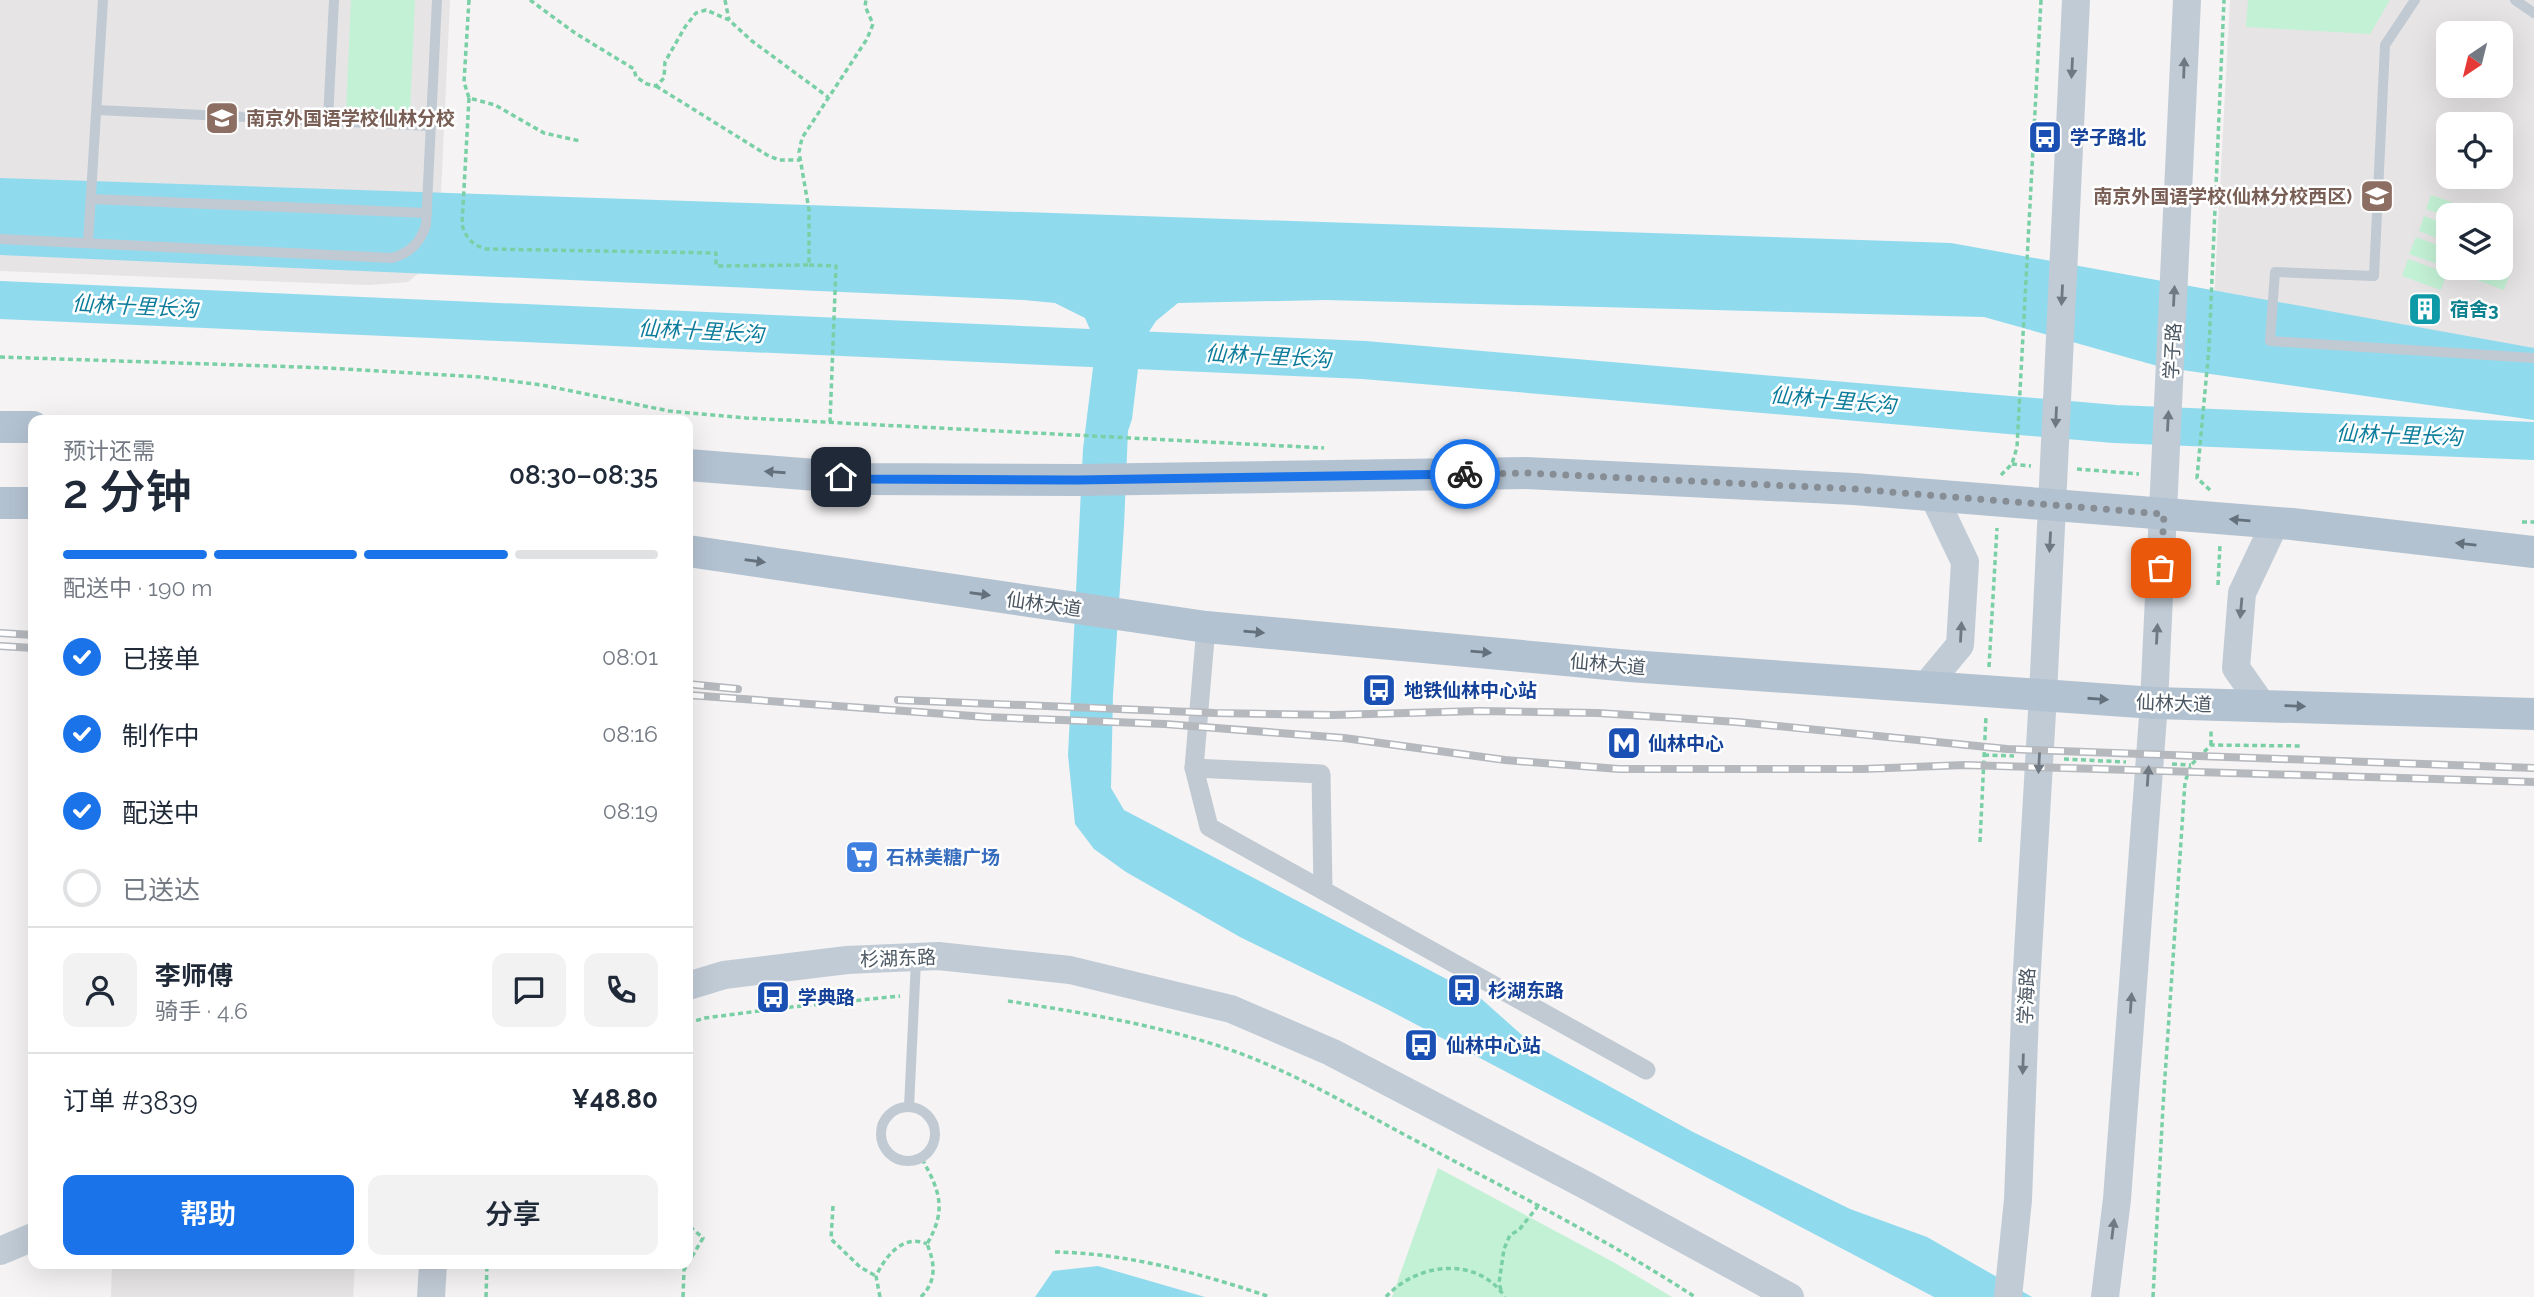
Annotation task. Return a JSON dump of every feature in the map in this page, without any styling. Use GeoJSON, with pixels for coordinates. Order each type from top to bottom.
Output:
{"type":"FeatureCollection","features":[{"type":"Feature","properties":{"kind":"main road"},"geometry":{"type":"LineString","coordinates":[[2043,695],[2076,0]]}},
{"type":"Feature","properties":{"kind":"main road","name":"学子路"},"geometry":{"type":"LineString","coordinates":[[2154,703],[2187,0]]}},
{"type":"Feature","properties":{"kind":"main road"},"geometry":{"type":"LineString","coordinates":[[0,427],[28,427]]}},
{"type":"Feature","properties":{"kind":"main road"},"geometry":{"type":"LineString","coordinates":[[693,465],[867,479],[1077,480],[1526,473],[1854,489],[1998,500],[2275,523],[2534,552]]}},
{"type":"Feature","properties":{"kind":"main road"},"geometry":{"type":"LineString","coordinates":[[1925,687],[1960,645],[1965,562],[1933,495]]}},
{"type":"Feature","properties":{"kind":"main road"},"geometry":{"type":"LineString","coordinates":[[0,503],[28,503]]}},
{"type":"Feature","properties":{"kind":"main road"},"geometry":{"type":"LineString","coordinates":[[2262,705],[2236,668],[2242,593],[2275,523]]}},
{"type":"Feature","properties":{"kind":"main road","name":"仙林大道"},"geometry":{"type":"LineString","coordinates":[[693,552],[1206,627],[1630,666],[2154,703],[2534,714]]}},
{"type":"Feature","properties":{"kind":"main road","name":"学海路"},"geometry":{"type":"LineString","coordinates":[[2008,1297],[2018,1200],[2026,987],[2043,695]]}},
{"type":"Feature","properties":{"kind":"main road"},"geometry":{"type":"LineString","coordinates":[[2105,1297],[2117,1199],[2154,703]]}},
{"type":"Feature","properties":{"kind":"main road","name":"杉湖东路"},"geometry":{"type":"LineString","coordinates":[[693,984],[724,975],[847,960],[938,956],[1070,970],[1231,1009],[1331,1052],[1575,1179],[1790,1297]]}},
{"type":"Feature","properties":{"kind":"main road"},"geometry":{"type":"LineString","coordinates":[[0,1251],[28,1239]]}},
{"type":"Feature","properties":{"kind":"main road"},"geometry":{"type":"LineString","coordinates":[[432,1297],[433,1269]]}},
{"type":"Feature","properties":{"kind":"street"},"geometry":{"type":"LineString","coordinates":[[1206,627],[1194,768],[1209,827],[1646,1070]]}},
{"type":"Feature","properties":{"kind":"street"},"geometry":{"type":"LineString","coordinates":[[1194,768],[1321,774],[1323,890]]}},
{"type":"Feature","properties":{"kind":"lane"},"geometry":{"type":"LineString","coordinates":[[88,243],[103,0]]}},
{"type":"Feature","properties":{"kind":"lane"},"geometry":{"type":"LineString","coordinates":[[328,120],[334,0]]}},
{"type":"Feature","properties":{"kind":"lane"},"geometry":{"type":"LineString","coordinates":[[0,239],[392,258],[411,251],[426,225],[437,0]]}},
{"type":"Feature","properties":{"kind":"lane"},"geometry":{"type":"LineString","coordinates":[[2415,0],[2385,45],[2374,276],[2275,272],[2270,341],[2534,358]]}},
{"type":"Feature","properties":{"kind":"lane"},"geometry":{"type":"LineString","coordinates":[[2515,0],[2534,13]]}},
{"type":"Feature","properties":{"kind":"lane"},"geometry":{"type":"LineString","coordinates":[[97,110],[431,126]]}},
{"type":"Feature","properties":{"kind":"lane"},"geometry":{"type":"LineString","coordinates":[[91,199],[427,213]]}},
{"type":"Feature","properties":{"kind":"lane"},"geometry":{"type":"LineString","coordinates":[[908,1107],[916,957]]}},
{"type":"Feature","properties":{"kind":"lane"},"geometry":{"type":"LineString","coordinates":[[908,1107],[922,1111],[930,1117],[934,1125],[934,1144],[922,1158],[913,1162],[894,1158],[882,1143],[882,1124],[895,1110],[908,1107]]}},
{"type":"Feature","properties":{"kind":"path"},"geometry":{"type":"LineString","coordinates":[[469,0],[464,82],[469,98],[462,225],[465,234],[477,246],[486,248],[716,253],[716,266],[835,266],[830,422]]}},
{"type":"Feature","properties":{"kind":"path"},"geometry":{"type":"LineString","coordinates":[[530,0],[575,33],[635,69],[636,77],[656,86],[766,155],[779,160],[800,160]]}},
{"type":"Feature","properties":{"kind":"path"},"geometry":{"type":"LineString","coordinates":[[725,0],[729,20]]}},
{"type":"Feature","properties":{"kind":"path"},"geometry":{"type":"LineString","coordinates":[[809,265],[809,210],[800,160],[802,138],[867,39],[873,24],[866,0]]}},
{"type":"Feature","properties":{"kind":"path"},"geometry":{"type":"LineString","coordinates":[[1980,842],[1999,477],[2012,464],[2017,447],[2041,0]]}},
{"type":"Feature","properties":{"kind":"path"},"geometry":{"type":"LineString","coordinates":[[2199,454],[2205,390],[2224,0]]}},
{"type":"Feature","properties":{"kind":"path"},"geometry":{"type":"LineString","coordinates":[[656,86],[664,78],[665,62],[696,13],[706,10],[729,20],[752,41],[828,98]]}},
{"type":"Feature","properties":{"kind":"path"},"geometry":{"type":"LineString","coordinates":[[469,98],[495,105],[537,131],[580,141]]}},
{"type":"Feature","properties":{"kind":"path"},"geometry":{"type":"LineString","coordinates":[[0,357],[330,368],[481,377],[542,384],[669,411],[1329,448]]}},
{"type":"Feature","properties":{"kind":"path"},"geometry":{"type":"LineString","coordinates":[[2012,464],[2054,458],[2167,465],[2197,478]]}},
{"type":"Feature","properties":{"kind":"path"},"geometry":{"type":"LineString","coordinates":[[2153,1297],[2185,782],[2191,765],[2211,745],[2303,746]]}},
{"type":"Feature","properties":{"kind":"path"},"geometry":{"type":"LineString","coordinates":[[1984,755],[2191,765]]}},
{"type":"Feature","properties":{"kind":"path"},"geometry":{"type":"LineString","coordinates":[[693,1022],[757,1011],[900,996]]}},
{"type":"Feature","properties":{"kind":"path"},"geometry":{"type":"LineString","coordinates":[[1009,1002],[1107,1016],[1232,1051],[1290,1074],[1538,1205],[1636,1259],[1695,1297]]}},
{"type":"Feature","properties":{"kind":"path"},"geometry":{"type":"LineString","coordinates":[[921,1297],[929,1288],[934,1270],[927,1244],[938,1226],[940,1203],[934,1180],[922,1158]]}},
{"type":"Feature","properties":{"kind":"path"},"geometry":{"type":"LineString","coordinates":[[1505,1297],[1499,1283],[1504,1249],[1510,1235],[1519,1230],[1538,1205]]}},
{"type":"Feature","properties":{"kind":"path"},"geometry":{"type":"LineString","coordinates":[[833,1206],[831,1238],[860,1266],[876,1276]]}},
{"type":"Feature","properties":{"kind":"path"},"geometry":{"type":"LineString","coordinates":[[693,1229],[703,1238],[693,1255]]}},
{"type":"Feature","properties":{"kind":"path"},"geometry":{"type":"LineString","coordinates":[[880,1297],[876,1276],[883,1262],[902,1244],[916,1241],[927,1244]]}},
{"type":"Feature","properties":{"kind":"path"},"geometry":{"type":"LineString","coordinates":[[1055,1252],[1087,1252],[1135,1260],[1270,1297]]}},
{"type":"Feature","properties":{"kind":"path"},"geometry":{"type":"LineString","coordinates":[[1387,1297],[1402,1282],[1418,1273],[1444,1268],[1464,1270],[1488,1280],[1502,1292]]}},
{"type":"Feature","properties":{"kind":"path"},"geometry":{"type":"LineString","coordinates":[[486,1297],[487,1269]]}},
{"type":"Feature","properties":{"kind":"path"},"geometry":{"type":"LineString","coordinates":[[683,1297],[685,1269]]}},
{"type":"Feature","properties":{"kind":"shaded area","name":"南京外国语学校仙林分校"},"geometry":{"type":"Polygon","coordinates":[[[0,0],[450,0],[439,236],[431,263],[408,282],[369,285],[0,271],[0,0]]]}},
{"type":"Feature","properties":{"kind":"shaded area","name":"南京外国语学校(仙林分校西区)"},"geometry":{"type":"Polygon","coordinates":[[[2230,0],[2534,0],[2534,389],[2211,357],[2230,0]]]}},
{"type":"Feature","properties":{"kind":"shaded area"},"geometry":{"type":"Polygon","coordinates":[[[112,1269],[355,1269],[353,1297],[111,1297],[112,1269]]]}},
{"type":"Feature","properties":{"kind":"green space"},"geometry":{"type":"Polygon","coordinates":[[[351,0],[415,0],[410,114],[346,111],[351,0]]]}},
{"type":"Feature","properties":{"kind":"green space"},"geometry":{"type":"Polygon","coordinates":[[[2248,0],[2390,0],[2370,34],[2246,27],[2248,0]]]}},
{"type":"Feature","properties":{"kind":"green space"},"geometry":{"type":"Polygon","coordinates":[[[2431,195],[2454,203],[2436,203],[2436,213],[2426,209],[2431,195]]]}},
{"type":"Feature","properties":{"kind":"green space"},"geometry":{"type":"Polygon","coordinates":[[[2424,216],[2436,220],[2436,237],[2419,231],[2424,216]]]}},
{"type":"Feature","properties":{"kind":"green space"},"geometry":{"type":"Polygon","coordinates":[[[2416,237],[2436,244],[2436,263],[2409,254],[2416,237]]]}},
{"type":"Feature","properties":{"kind":"green space"},"geometry":{"type":"Polygon","coordinates":[[[2408,259],[2436,269],[2436,280],[2445,280],[2441,290],[2402,276],[2408,259]]]}},
{"type":"Feature","properties":{"kind":"green space"},"geometry":{"type":"Polygon","coordinates":[[[2477,280],[2508,280],[2504,290],[2477,280]]]}},
{"type":"Feature","properties":{"kind":"green space"},"geometry":{"type":"Polygon","coordinates":[[[1438,1168],[1615,1263],[1672,1297],[1392,1297],[1438,1168]]]}},
{"type":"Feature","properties":{"kind":"water"},"geometry":{"type":"Polygon","coordinates":[[[0,178],[1951,243],[2534,348],[2534,420],[2161,367],[1984,317],[1326,300],[1178,303],[1156,321],[1141,344],[1132,419],[1128,431],[1113,695],[1111,788],[1124,810],[1477,995],[1532,1044],[1693,1132],[1850,1209],[1927,1237],[2032,1297],[1934,1297],[1381,1006],[1240,937],[1126,872],[1094,849],[1075,824],[1068,755],[1083,449],[1096,343],[1085,318],[1055,303],[1024,300],[0,255],[0,178]]]}},
{"type":"Feature","properties":{"kind":"water"},"geometry":{"type":"Polygon","coordinates":[[[1098,1266],[1205,1297],[1035,1297],[1053,1271],[1098,1266]]]}},
{"type":"Feature","properties":{"kind":"waterway","name":"仙林十里长沟"},"geometry":{"type":"LineString","coordinates":[[0,300],[1364,360],[2115,424],[2534,441]]}},
{"type":"Feature","properties":{"kind":"railway"},"geometry":{"type":"LineString","coordinates":[[0,633],[28,635]]}},
{"type":"Feature","properties":{"kind":"railway"},"geometry":{"type":"LineString","coordinates":[[0,646],[28,648]]}},
{"type":"Feature","properties":{"kind":"railway"},"geometry":{"type":"LineString","coordinates":[[693,684],[738,689]]}},
{"type":"Feature","properties":{"kind":"railway"},"geometry":{"type":"LineString","coordinates":[[693,695],[986,717],[1165,724],[1344,738],[1505,760],[1619,769],[1863,769],[1964,765],[2534,782]]}},
{"type":"Feature","properties":{"kind":"railway"},"geometry":{"type":"LineString","coordinates":[[898,700],[1215,713],[1598,713],[1737,722],[2007,749],[2534,768]]}},
{"type":"Feature","properties":{"kind":"way so far"},"geometry":{"type":"LineString","coordinates":[[1465,474],[1526,473],[1854,489],[2164,514],[2161,568]]}},
{"type":"Feature","properties":{"kind":"place","name":"南京外国语学校仙林分校"},"geometry":{"type":"Point","coordinates":[222,118]}},
{"type":"Feature","properties":{"kind":"place","name":"学子路北"},"geometry":{"type":"Point","coordinates":[2045,137]}},
{"type":"Feature","properties":{"kind":"place","name":"南京外国语学校(仙林分校西区)"},"geometry":{"type":"Point","coordinates":[2377,196]}},
{"type":"Feature","properties":{"kind":"place","name":"宿舍3"},"geometry":{"type":"Point","coordinates":[2425,309]}},
{"type":"Feature","properties":{"kind":"place","name":"地铁仙林中心站"},"geometry":{"type":"Point","coordinates":[1379,690]}},
{"type":"Feature","properties":{"kind":"place","name":"仙林中心"},"geometry":{"type":"Point","coordinates":[1624,743]}},
{"type":"Feature","properties":{"kind":"place","name":"石林美糖广场"},"geometry":{"type":"Point","coordinates":[862,857]}},
{"type":"Feature","properties":{"kind":"place","name":"杉湖东路"},"geometry":{"type":"Point","coordinates":[1464,990]}},
{"type":"Feature","properties":{"kind":"place","name":"学典路"},"geometry":{"type":"Point","coordinates":[773,997]}},
{"type":"Feature","properties":{"kind":"place","name":"仙林中心站"},"geometry":{"type":"Point","coordinates":[1421,1045]}},
{"type":"Feature","properties":{"kind":"route"},"geometry":{"type":"LineString","coordinates":[[841,477],[1077,480],[1465,474]]}}]}
